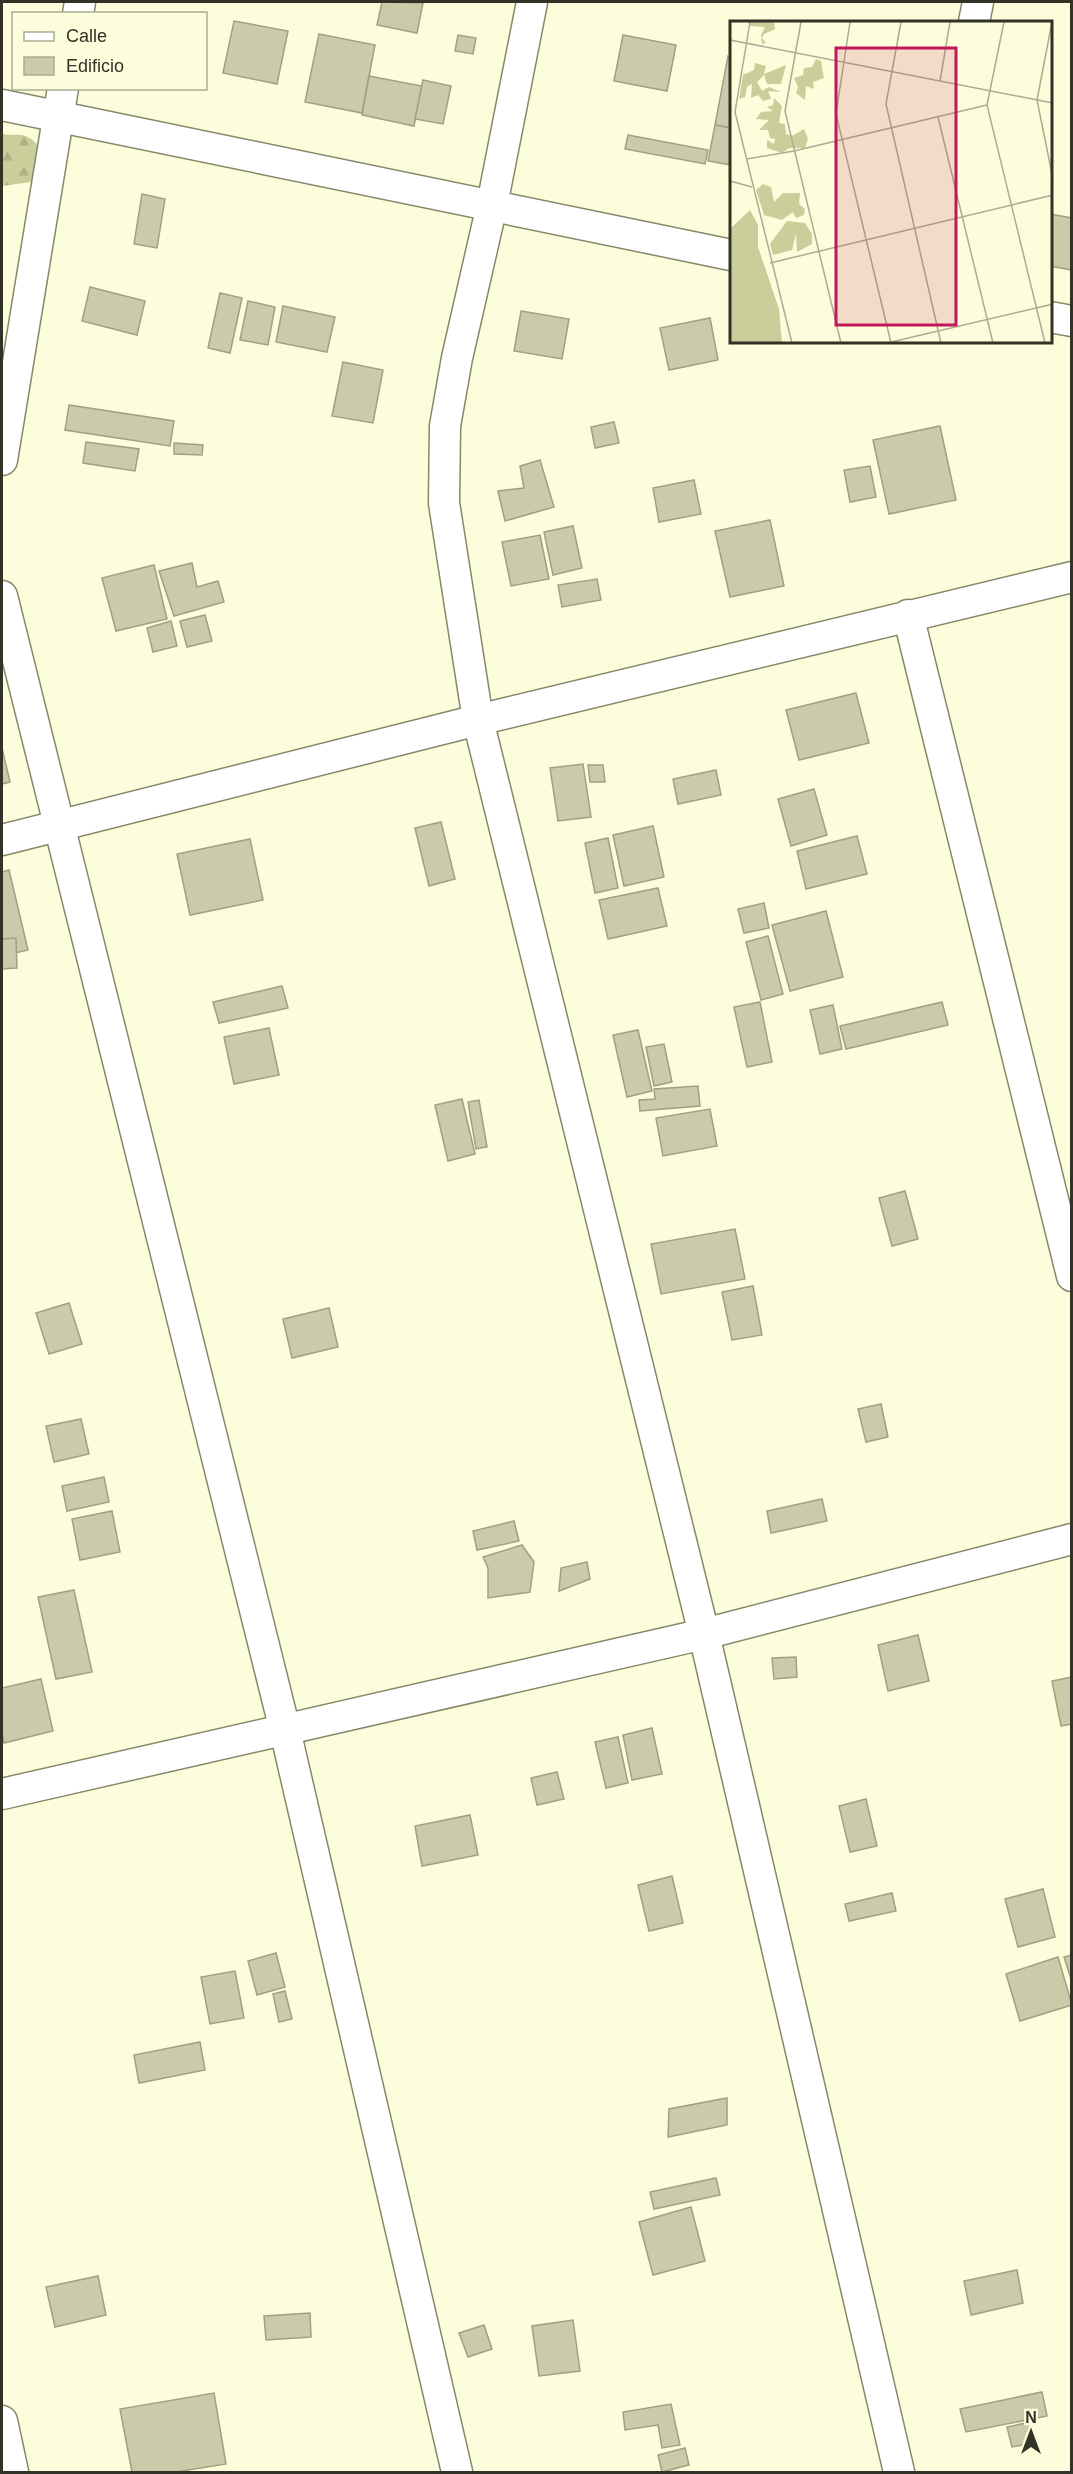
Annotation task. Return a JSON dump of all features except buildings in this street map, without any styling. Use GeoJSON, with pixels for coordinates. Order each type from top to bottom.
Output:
{"type":"FeatureCollection","features":[{"type":"Feature","properties":{"kind":"street"},"geometry":{"type":"LineString","coordinates":[[532,2],[492,205],[457,358],[445,426],[444,503],[478,720],[704,1634],[899,2472]]}},
{"type":"Feature","properties":{"kind":"street"},"geometry":{"type":"LineString","coordinates":[[974,21],[978,2]]}},
{"type":"Feature","properties":{"kind":"street"},"geometry":{"type":"LineString","coordinates":[[2,460],[61,102]]}},
{"type":"Feature","properties":{"kind":"street"},"geometry":{"type":"LineString","coordinates":[[2,105],[61,102],[492,205],[730,255]]}},
{"type":"Feature","properties":{"kind":"street"},"geometry":{"type":"LineString","coordinates":[[1052,317],[1071,321]]}},
{"type":"Feature","properties":{"kind":"street"},"geometry":{"type":"LineString","coordinates":[[2,840],[478,720],[1071,577]]}},
{"type":"Feature","properties":{"kind":"street"},"geometry":{"type":"LineString","coordinates":[[2,596],[285,1730],[457,2472]]}},
{"type":"Feature","properties":{"kind":"street"},"geometry":{"type":"LineString","coordinates":[[908,615],[1071,1276]]}},
{"type":"Feature","properties":{"kind":"street"},"geometry":{"type":"LineString","coordinates":[[2,1794],[704,1634],[1071,1539]]}},
{"type":"Feature","properties":{"kind":"street"},"geometry":{"type":"LineString","coordinates":[[2,2421],[13,2472]]}},
{"type":"Feature","properties":{"kind":"green space"},"geometry":{"type":"Polygon","coordinates":[[[2,133],[29,138],[44,154],[41,168],[31,182],[2,186],[2,133]]]}}]}
